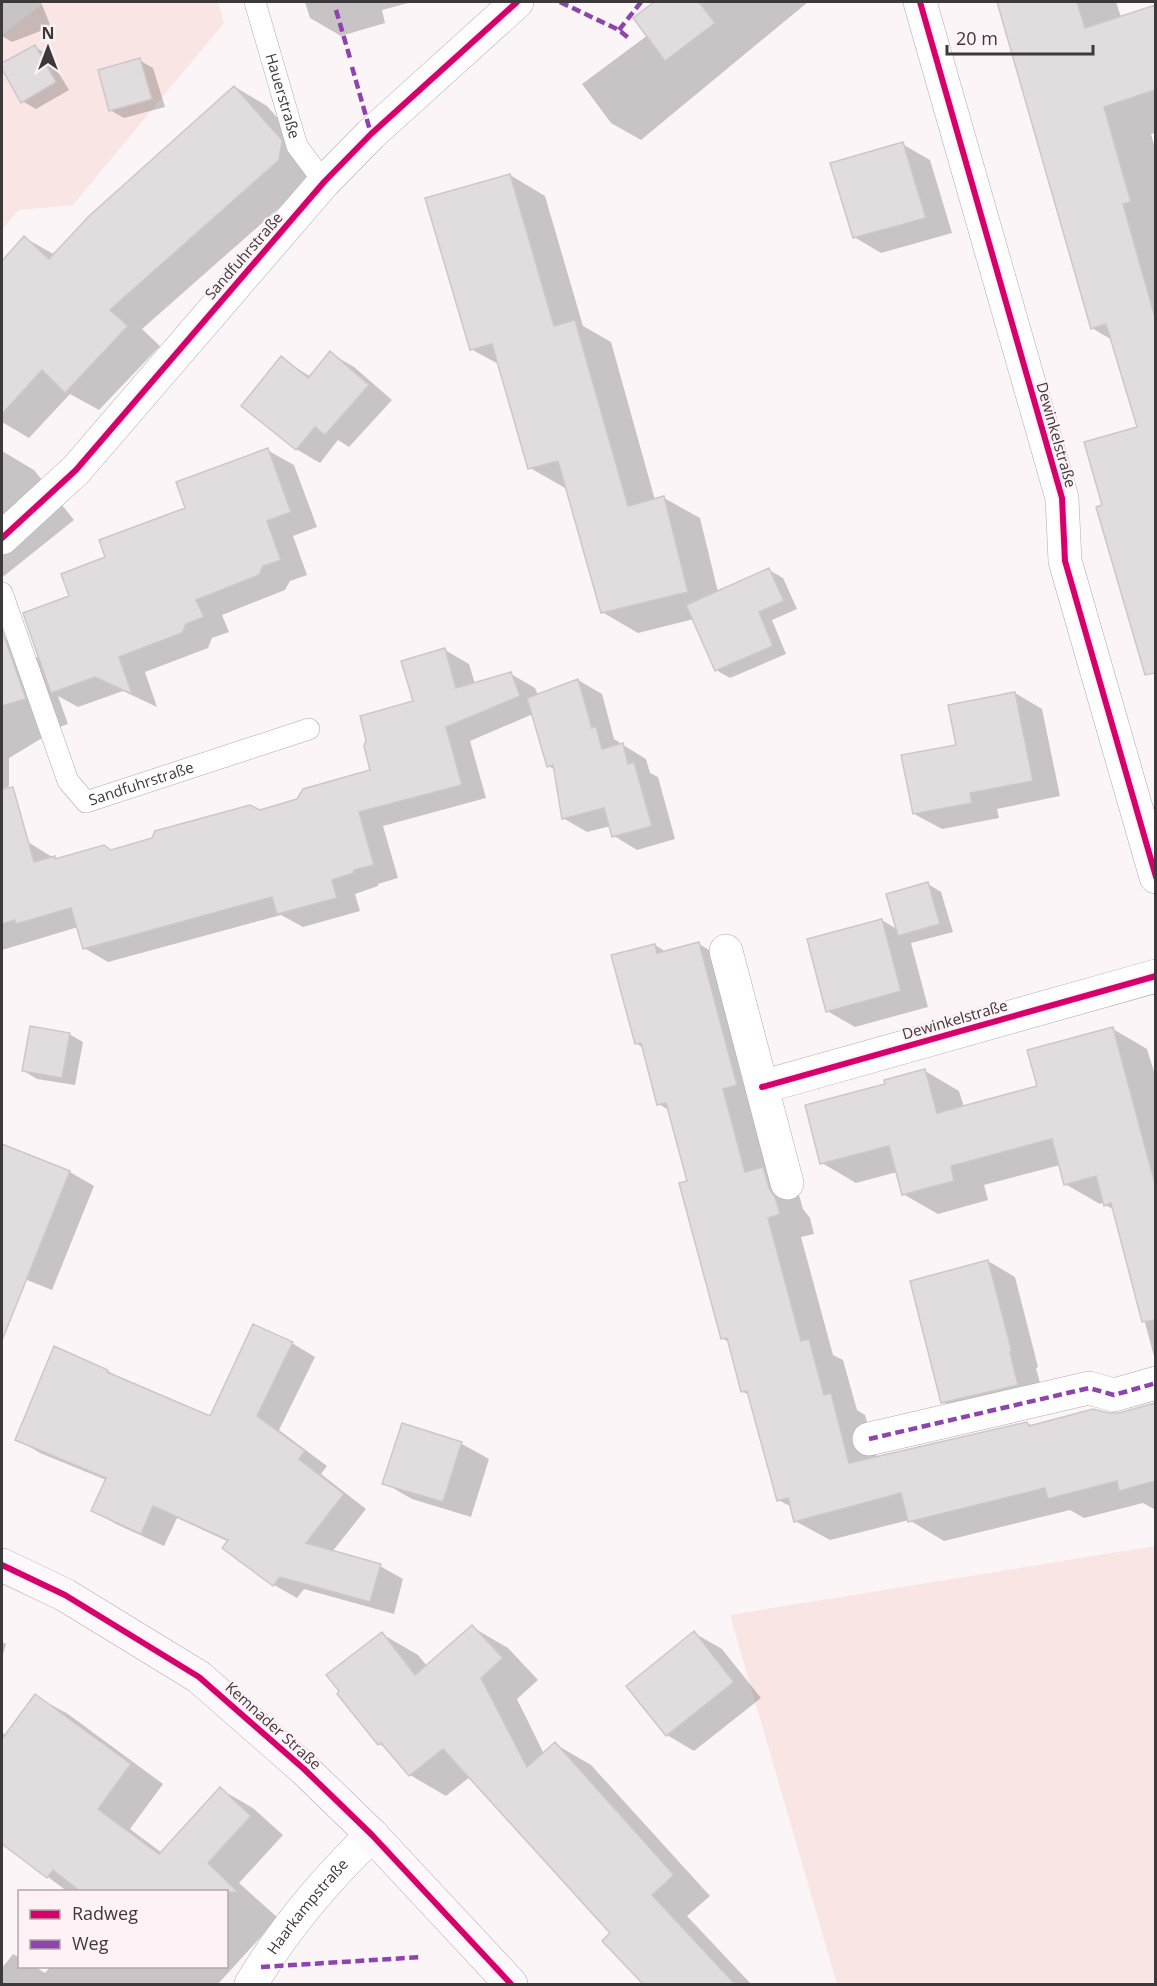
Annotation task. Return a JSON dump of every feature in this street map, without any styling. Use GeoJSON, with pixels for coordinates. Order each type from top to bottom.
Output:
{"type":"FeatureCollection","features":[{"type":"Feature","properties":{"kind":"street","name":"Sandfuhrstraße"},"geometry":{"type":"LineString","coordinates":[[2,538],[76,470],[324,182],[371,134],[517,2]]}},
{"type":"Feature","properties":{"kind":"street","name":"Dewinkelstraße"},"geometry":{"type":"LineString","coordinates":[[920,2],[1062,498],[1065,561],[1155,877]]}},
{"type":"Feature","properties":{"kind":"street"},"geometry":{"type":"LineString","coordinates":[[726,951],[787,1183]]}},
{"type":"Feature","properties":{"kind":"street","name":"Dewinkelstraße"},"geometry":{"type":"LineString","coordinates":[[762,1087],[1155,976]]}},
{"type":"Feature","properties":{"kind":"street"},"geometry":{"type":"LineString","coordinates":[[869,1439],[1089,1388],[1114,1395],[1155,1383]]}},
{"type":"Feature","properties":{"kind":"street","name":"Kemnader Straße"},"geometry":{"type":"LineString","coordinates":[[2,1565],[65,1595],[199,1677],[304,1769],[372,1835],[511,1984]]}},
{"type":"Feature","properties":{"kind":"street","name":"Haarkampstraße"},"geometry":{"type":"LineString","coordinates":[[250,1984],[319,1889],[372,1835]]}},
{"type":"Feature","properties":{"kind":"lane","name":"Hauerstraße"},"geometry":{"type":"LineString","coordinates":[[255,2],[297,146],[324,182]]}},
{"type":"Feature","properties":{"kind":"lane","name":"Sandfuhrstraße"},"geometry":{"type":"LineString","coordinates":[[2,593],[68,781],[86,802],[309,729]]}},
{"type":"Feature","properties":{"kind":"shaded area"},"geometry":{"type":"Polygon","coordinates":[[[45,2],[218,2],[224,23],[73,205],[19,210],[2,229],[2,35],[45,2]]]}},
{"type":"Feature","properties":{"kind":"shaded area"},"geometry":{"type":"Polygon","coordinates":[[[1155,1546],[1155,1984],[837,1984],[730,1615],[1155,1546]]]}},
{"type":"Feature","properties":{"kind":"building"},"geometry":{"type":"Polygon","coordinates":[[[654,2],[699,2],[715,23],[665,61],[633,18],[654,2]]]}},
{"type":"Feature","properties":{"kind":"building"},"geometry":{"type":"Polygon","coordinates":[[[997,2],[1077,2],[1085,28],[1155,5],[1155,90],[1104,107],[1131,202],[1123,204],[1155,317],[1155,673],[1145,675],[1096,507],[1102,505],[1084,442],[1137,427],[1106,324],[1091,329],[997,2]]]}},
{"type":"Feature","properties":{"kind":"building"},"geometry":{"type":"Polygon","coordinates":[[[35,45],[56,82],[21,103],[2,69],[2,63],[35,45]]]}},
{"type":"Feature","properties":{"kind":"building"},"geometry":{"type":"Polygon","coordinates":[[[140,58],[152,99],[109,111],[98,70],[140,58]]]}},
{"type":"Feature","properties":{"kind":"building"},"geometry":{"type":"Polygon","coordinates":[[[234,86],[282,140],[279,160],[110,310],[128,326],[65,393],[42,370],[2,414],[2,261],[24,236],[49,259],[89,216],[234,86]]]}},
{"type":"Feature","properties":{"kind":"building"},"geometry":{"type":"Polygon","coordinates":[[[903,142],[926,218],[853,238],[830,163],[903,142]]]}},
{"type":"Feature","properties":{"kind":"building"},"geometry":{"type":"Polygon","coordinates":[[[510,174],[554,326],[575,320],[628,506],[664,496],[688,592],[601,613],[558,461],[528,469],[492,344],[470,350],[425,198],[510,174]]]}},
{"type":"Feature","properties":{"kind":"building"},"geometry":{"type":"Polygon","coordinates":[[[330,351],[369,385],[325,435],[315,427],[296,450],[241,406],[281,356],[308,378],[330,351]]]}},
{"type":"Feature","properties":{"kind":"building"},"geometry":{"type":"Polygon","coordinates":[[[268,448],[291,512],[267,521],[281,560],[263,566],[259,575],[196,600],[204,617],[186,624],[182,633],[119,657],[132,694],[95,677],[51,693],[23,613],[69,596],[61,574],[105,557],[99,540],[185,508],[176,482],[268,448]]]}},
{"type":"Feature","properties":{"kind":"building"},"geometry":{"type":"Polygon","coordinates":[[[769,568],[784,601],[759,612],[773,646],[715,671],[686,605],[769,568]]]}},
{"type":"Feature","properties":{"kind":"building"},"geometry":{"type":"Polygon","coordinates":[[[2,630],[26,699],[2,706],[2,630]]]}},
{"type":"Feature","properties":{"kind":"building"},"geometry":{"type":"Polygon","coordinates":[[[445,648],[456,688],[511,672],[520,696],[446,727],[462,785],[359,812],[374,865],[354,870],[354,873],[332,880],[337,898],[277,914],[272,897],[83,949],[71,908],[16,924],[15,920],[2,924],[2,789],[13,787],[34,862],[55,856],[55,859],[104,845],[111,850],[152,838],[155,831],[250,805],[260,810],[297,799],[303,789],[370,770],[360,716],[413,701],[401,661],[445,648]]]}},
{"type":"Feature","properties":{"kind":"building"},"geometry":{"type":"Polygon","coordinates":[[[578,679],[592,728],[596,726],[602,749],[623,743],[628,764],[634,762],[652,826],[612,837],[604,808],[562,819],[553,765],[547,767],[527,698],[578,679]]]}},
{"type":"Feature","properties":{"kind":"building"},"geometry":{"type":"Polygon","coordinates":[[[1015,692],[1033,781],[970,793],[972,803],[913,814],[901,755],[956,745],[948,705],[1015,692]]]}},
{"type":"Feature","properties":{"kind":"building"},"geometry":{"type":"Polygon","coordinates":[[[928,882],[940,924],[898,936],[886,894],[928,882]]]}},
{"type":"Feature","properties":{"kind":"building"},"geometry":{"type":"Polygon","coordinates":[[[882,919],[901,991],[826,1012],[807,939],[882,919]]]}},
{"type":"Feature","properties":{"kind":"building"},"geometry":{"type":"Polygon","coordinates":[[[699,942],[737,1085],[723,1089],[745,1172],[763,1167],[769,1188],[775,1197],[780,1214],[768,1218],[801,1341],[809,1339],[824,1395],[831,1393],[849,1463],[1027,1422],[1029,1426],[1093,1409],[1119,1413],[1155,1403],[1155,1481],[1119,1491],[1117,1481],[1048,1499],[1045,1488],[908,1522],[901,1493],[794,1522],[788,1498],[777,1501],[747,1391],[741,1392],[727,1338],[721,1339],[679,1183],[687,1181],[666,1103],[657,1105],[641,1043],[635,1044],[611,955],[655,944],[657,953],[699,942]]]}},
{"type":"Feature","properties":{"kind":"building"},"geometry":{"type":"Polygon","coordinates":[[[30,1026],[70,1033],[62,1078],[22,1071],[30,1026]]]}},
{"type":"Feature","properties":{"kind":"building"},"geometry":{"type":"Polygon","coordinates":[[[1113,1027],[1155,1184],[1155,1320],[1142,1322],[1111,1203],[1104,1206],[1096,1176],[1064,1185],[1052,1139],[951,1166],[954,1181],[902,1195],[889,1146],[820,1164],[805,1105],[885,1084],[884,1080],[925,1069],[937,1113],[1037,1086],[1027,1050],[1113,1027]]]}},
{"type":"Feature","properties":{"kind":"building"},"geometry":{"type":"Polygon","coordinates":[[[2,1144],[70,1171],[3,1338],[2,1338],[2,1144]]]}},
{"type":"Feature","properties":{"kind":"building"},"geometry":{"type":"Polygon","coordinates":[[[988,1260],[1012,1352],[1010,1352],[1018,1385],[941,1403],[910,1281],[988,1260]]]}},
{"type":"Feature","properties":{"kind":"building"},"geometry":{"type":"Polygon","coordinates":[[[253,1324],[293,1342],[257,1416],[305,1451],[299,1459],[344,1494],[306,1543],[381,1564],[370,1602],[280,1577],[273,1586],[222,1548],[228,1540],[153,1506],[141,1534],[91,1511],[106,1478],[15,1440],[54,1346],[108,1370],[107,1372],[210,1416],[253,1324]]]}},
{"type":"Feature","properties":{"kind":"building"},"geometry":{"type":"Polygon","coordinates":[[[402,1423],[462,1442],[443,1502],[382,1484],[402,1423]]]}},
{"type":"Feature","properties":{"kind":"building"},"geometry":{"type":"Polygon","coordinates":[[[472,1625],[503,1658],[481,1678],[527,1767],[555,1742],[674,1875],[652,1895],[735,1984],[643,1984],[602,1941],[610,1933],[443,1749],[409,1776],[381,1743],[378,1745],[337,1694],[339,1691],[326,1675],[382,1632],[415,1675],[472,1625]]]}},
{"type":"Feature","properties":{"kind":"building"},"geometry":{"type":"Polygon","coordinates":[[[694,1631],[734,1682],[666,1736],[626,1686],[694,1631]]]}},
{"type":"Feature","properties":{"kind":"building"},"geometry":{"type":"Polygon","coordinates":[[[35,1694],[131,1764],[98,1809],[159,1854],[220,1787],[251,1816],[208,1863],[238,1892],[228,1892],[228,1890],[78,1890],[53,1870],[47,1878],[2,1844],[2,1739],[35,1694]]]}},
{"type":"Feature","properties":{"kind":"marked path"},"geometry":{"type":"LineString","coordinates":[[560,2],[619,30],[631,40]]}},
{"type":"Feature","properties":{"kind":"marked path"},"geometry":{"type":"LineString","coordinates":[[619,30],[641,2]]}},
{"type":"Feature","properties":{"kind":"marked path"},"geometry":{"type":"LineString","coordinates":[[336,10],[350,58]]}},
{"type":"Feature","properties":{"kind":"marked path"},"geometry":{"type":"LineString","coordinates":[[352,67],[371,134]]}},
{"type":"Feature","properties":{"kind":"marked path"},"geometry":{"type":"LineString","coordinates":[[869,1439],[1089,1388],[1114,1395],[1156,1383]]}},
{"type":"Feature","properties":{"kind":"marked path"},"geometry":{"type":"LineString","coordinates":[[261,1967],[422,1957]]}},
{"type":"Feature","properties":{"kind":"cycle path"},"geometry":{"type":"LineString","coordinates":[[2,538],[76,470],[324,182],[371,134],[517,2]]}},
{"type":"Feature","properties":{"kind":"cycle path"},"geometry":{"type":"LineString","coordinates":[[920,2],[1062,498],[1065,561],[1156,877]]}},
{"type":"Feature","properties":{"kind":"cycle path"},"geometry":{"type":"LineString","coordinates":[[762,1087],[1156,976]]}},
{"type":"Feature","properties":{"kind":"cycle path"},"geometry":{"type":"LineString","coordinates":[[2,1565],[65,1595],[199,1677],[304,1769],[372,1835],[511,1984]]}}]}
